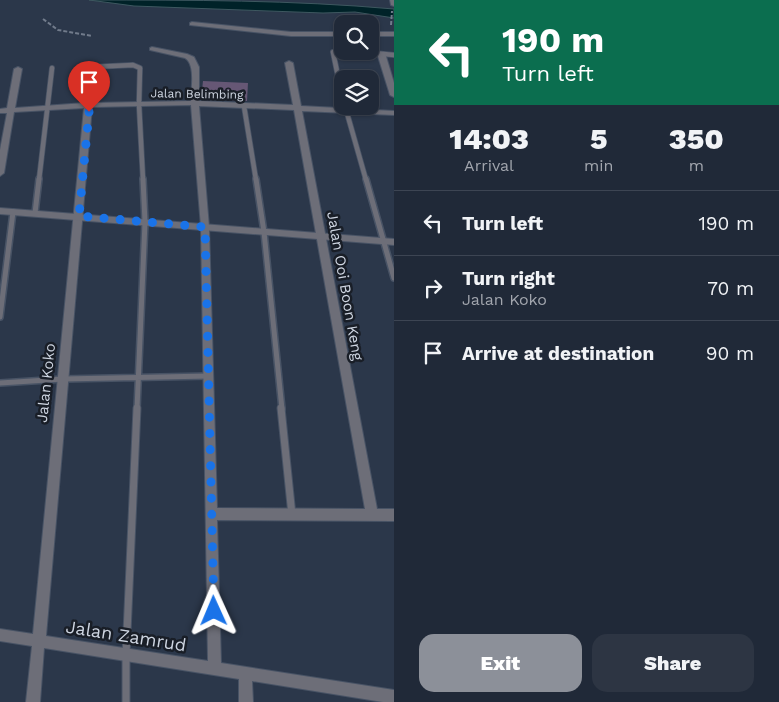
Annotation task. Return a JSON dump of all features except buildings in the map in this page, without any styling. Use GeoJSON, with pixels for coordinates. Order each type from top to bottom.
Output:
{"type":"FeatureCollection","features":[{"type":"Feature","properties":{"kind":"street"},"geometry":{"type":"LineString","coordinates":[[192,24],[267,32],[334,34]]}},
{"type":"Feature","properties":{"kind":"street"},"geometry":{"type":"LineString","coordinates":[[379,33],[392,32]]}},
{"type":"Feature","properties":{"kind":"street"},"geometry":{"type":"LineString","coordinates":[[152,49],[192,59],[195,66],[195,103],[205,227],[213,514],[215,669]]}},
{"type":"Feature","properties":{"kind":"street"},"geometry":{"type":"LineString","coordinates":[[381,53],[394,95]]}},
{"type":"Feature","properties":{"kind":"street","name":"Jalan Ooi Boon Keng"},"geometry":{"type":"LineString","coordinates":[[289,63],[372,515]]}},
{"type":"Feature","properties":{"kind":"street","name":"Jalan Koko"},"geometry":{"type":"LineString","coordinates":[[33,702],[92,67]]}},
{"type":"Feature","properties":{"kind":"street"},"geometry":{"type":"LineString","coordinates":[[0,173],[18,68]]}},
{"type":"Feature","properties":{"kind":"street","name":"Jalan Belimbing"},"geometry":{"type":"LineString","coordinates":[[0,111],[89,105],[195,103],[298,109],[334,108]]}},
{"type":"Feature","properties":{"kind":"street","name":"Jalan Belimbing"},"geometry":{"type":"LineString","coordinates":[[379,111],[394,113]]}},
{"type":"Feature","properties":{"kind":"street"},"geometry":{"type":"LineString","coordinates":[[0,211],[389,242]]}},
{"type":"Feature","properties":{"kind":"street"},"geometry":{"type":"LineString","coordinates":[[213,514],[394,515]]}},
{"type":"Feature","properties":{"kind":"street","name":"Jalan Zamrud"},"geometry":{"type":"LineString","coordinates":[[0,635],[394,697]]}},
{"type":"Feature","properties":{"kind":"street"},"geometry":{"type":"LineString","coordinates":[[245,673],[246,702]]}},
{"type":"Feature","properties":{"kind":"lane"},"geometry":{"type":"LineString","coordinates":[[381,53],[394,55]]}},
{"type":"Feature","properties":{"kind":"lane"},"geometry":{"type":"LineString","coordinates":[[92,67],[137,65],[140,68],[139,104],[144,222],[126,655],[126,702]]}},
{"type":"Feature","properties":{"kind":"lane"},"geometry":{"type":"LineString","coordinates":[[35,213],[52,68]]}},
{"type":"Feature","properties":{"kind":"lane"},"geometry":{"type":"LineString","coordinates":[[244,106],[264,232],[292,514]]}},
{"type":"Feature","properties":{"kind":"lane"},"geometry":{"type":"LineString","coordinates":[[347,115],[389,242],[394,278]]}},
{"type":"Feature","properties":{"kind":"lane"},"geometry":{"type":"LineString","coordinates":[[0,317],[13,212]]}},
{"type":"Feature","properties":{"kind":"lane"},"geometry":{"type":"LineString","coordinates":[[0,383],[63,379],[209,376]]}},
{"type":"Feature","properties":{"kind":"path"},"geometry":{"type":"LineString","coordinates":[[392,32],[393,2]]}},
{"type":"Feature","properties":{"kind":"path"},"geometry":{"type":"LineString","coordinates":[[43,19],[58,30],[92,36]]}},
{"type":"Feature","properties":{"kind":"shaded area"},"geometry":{"type":"Polygon","coordinates":[[[89,0],[242,1],[356,6],[394,9],[394,18],[355,12],[323,13],[134,6],[89,0]]]}},
{"type":"Feature","properties":{"kind":"shaded area"},"geometry":{"type":"Polygon","coordinates":[[[203,81],[248,83],[247,101],[201,99],[203,81]]]}},
{"type":"Feature","properties":{"kind":"route"},"geometry":{"type":"LineString","coordinates":[[89,112],[79,216],[205,227],[214,611]]}}]}
